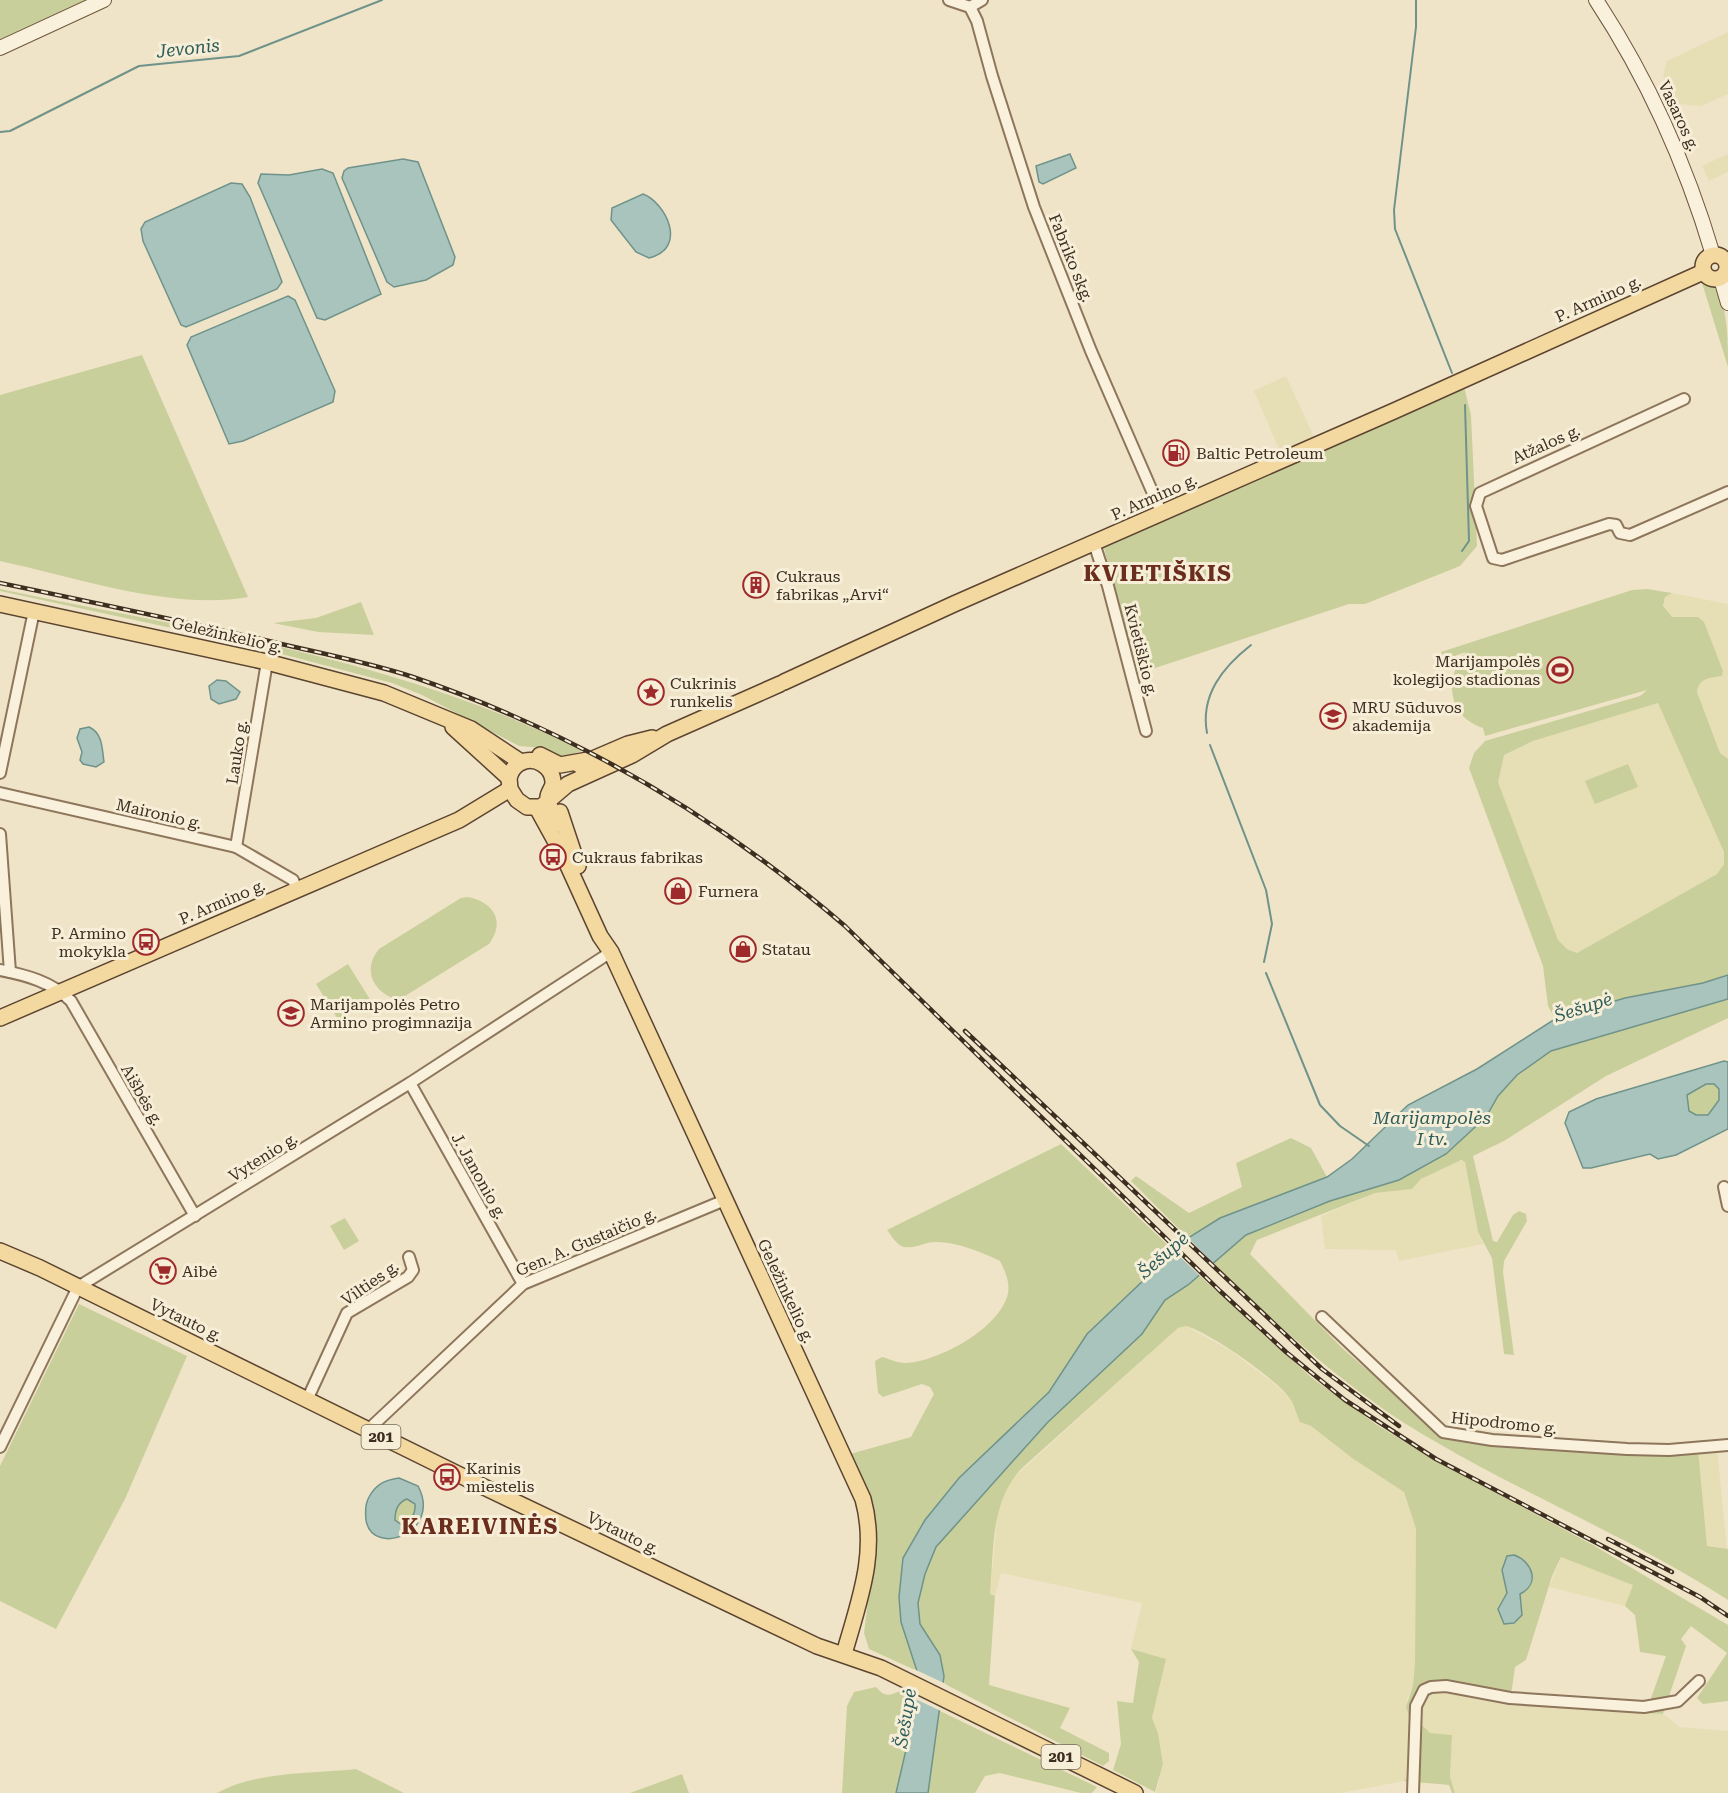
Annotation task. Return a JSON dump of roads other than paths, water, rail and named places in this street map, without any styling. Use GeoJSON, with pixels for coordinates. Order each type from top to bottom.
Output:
{"type":"FeatureCollection","features":[{"type":"Feature","properties":{"kind":"main road"},"geometry":{"type":"LineString","coordinates":[[1705,259],[1722,260],[1726,273],[1721,279],[1708,278],[1703,272],[1705,259]]}},
{"type":"Feature","properties":{"kind":"main road","name":"P. Armino g."},"geometry":{"type":"LineString","coordinates":[[0,1018],[459,820],[478,816],[516,783],[536,801],[563,787],[590,766],[628,744],[667,734],[1703,272]]}},
{"type":"Feature","properties":{"kind":"main road","name":"Geležinkelio g."},"geometry":{"type":"LineString","coordinates":[[0,604],[267,662],[384,693],[468,732],[516,783],[537,760],[607,932],[611,952]]}},
{"type":"Feature","properties":{"kind":"main road"},"geometry":{"type":"LineString","coordinates":[[468,732],[488,735],[514,752],[538,754],[556,764],[590,766]]}},
{"type":"Feature","properties":{"kind":"main road","name":"P. Armino g."},"geometry":{"type":"LineString","coordinates":[[549,793],[568,770],[590,766]]}},
{"type":"Feature","properties":{"kind":"main road","name":"Geležinkelio g."},"geometry":{"type":"LineString","coordinates":[[549,793],[564,857],[600,936],[611,952],[854,1479],[866,1513],[870,1537],[868,1567],[844,1654]]}},
{"type":"Feature","properties":{"kind":"main road","name":"Vytauto g."},"geometry":{"type":"LineString","coordinates":[[0,1251],[817,1646],[880,1668],[1136,1793]]}},
{"type":"Feature","properties":{"kind":"street"},"geometry":{"type":"LineString","coordinates":[[0,48],[104,0]]}},
{"type":"Feature","properties":{"kind":"street"},"geometry":{"type":"LineString","coordinates":[[949,0],[970,7],[982,0]]}},
{"type":"Feature","properties":{"kind":"street","name":"Vasaros g."},"geometry":{"type":"LineString","coordinates":[[1596,0],[1626,49],[1669,131],[1722,260]]}},
{"type":"Feature","properties":{"kind":"street","name":"Fabriko skg."},"geometry":{"type":"LineString","coordinates":[[970,7],[977,21],[992,76],[1035,207],[1091,351],[1162,514]]}},
{"type":"Feature","properties":{"kind":"street"},"geometry":{"type":"LineString","coordinates":[[1721,279],[1728,303]]}},
{"type":"Feature","properties":{"kind":"street","name":"Atžalos g."},"geometry":{"type":"LineString","coordinates":[[1684,399],[1488,487],[1480,493],[1476,506],[1493,558],[1502,560],[1609,524],[1616,525],[1620,533],[1630,535],[1728,492]]}},
{"type":"Feature","properties":{"kind":"street","name":"Kvietiškio g."},"geometry":{"type":"LineString","coordinates":[[1094,543],[1108,586],[1146,731]]}},
{"type":"Feature","properties":{"kind":"street"},"geometry":{"type":"LineString","coordinates":[[0,773],[34,611]]}},
{"type":"Feature","properties":{"kind":"street","name":"Lauko g."},"geometry":{"type":"LineString","coordinates":[[236,847],[267,662]]}},
{"type":"Feature","properties":{"kind":"street","name":"Maironio g."},"geometry":{"type":"LineString","coordinates":[[0,793],[236,847],[293,880],[297,890]]}},
{"type":"Feature","properties":{"kind":"street"},"geometry":{"type":"LineString","coordinates":[[0,834],[5,971],[44,981],[61,991]]}},
{"type":"Feature","properties":{"kind":"street","name":"Vytenio g."},"geometry":{"type":"LineString","coordinates":[[78,1287],[410,1083],[611,952]]}},
{"type":"Feature","properties":{"kind":"street","name":"Aišbės g."},"geometry":{"type":"LineString","coordinates":[[61,991],[71,1001],[195,1216]]}},
{"type":"Feature","properties":{"kind":"street","name":"J. Janonio g."},"geometry":{"type":"LineString","coordinates":[[410,1083],[523,1284]]}},
{"type":"Feature","properties":{"kind":"street"},"geometry":{"type":"LineString","coordinates":[[1724,1187],[1728,1206]]}},
{"type":"Feature","properties":{"kind":"street","name":"Gen. A. Gustaičio g."},"geometry":{"type":"LineString","coordinates":[[368,1430],[523,1284],[724,1200]]}},
{"type":"Feature","properties":{"kind":"street","name":"Vilties g."},"geometry":{"type":"LineString","coordinates":[[307,1400],[347,1313],[408,1276],[413,1270],[409,1257]]}},
{"type":"Feature","properties":{"kind":"street"},"geometry":{"type":"LineString","coordinates":[[0,1448],[78,1287]]}},
{"type":"Feature","properties":{"kind":"street","name":"Hipodromo g."},"geometry":{"type":"LineString","coordinates":[[1322,1317],[1443,1432],[1492,1440],[1627,1449],[1669,1450],[1728,1444]]}},
{"type":"Feature","properties":{"kind":"street"},"geometry":{"type":"LineString","coordinates":[[1413,1793],[1416,1707],[1424,1690],[1431,1687],[1446,1686],[1510,1698],[1644,1707],[1678,1701],[1699,1681]]}},
{"type":"Feature","properties":{"kind":"water"},"geometry":{"type":"Polygon","coordinates":[[[1070,154],[1076,168],[1043,184],[1039,182],[1036,166],[1070,154]]]}},
{"type":"Feature","properties":{"kind":"water"},"geometry":{"type":"Polygon","coordinates":[[[403,159],[418,162],[455,257],[453,265],[426,280],[394,287],[387,282],[342,178],[344,171],[348,168],[403,159]]]}},
{"type":"Feature","properties":{"kind":"water"},"geometry":{"type":"Polygon","coordinates":[[[322,169],[333,173],[381,294],[325,320],[317,318],[258,183],[261,174],[289,175],[322,169]]]}},
{"type":"Feature","properties":{"kind":"water"},"geometry":{"type":"Polygon","coordinates":[[[231,183],[242,184],[250,197],[282,282],[277,289],[186,327],[181,325],[143,241],[141,229],[145,222],[231,183]]]}},
{"type":"Feature","properties":{"kind":"water"},"geometry":{"type":"Polygon","coordinates":[[[643,194],[659,206],[665,215],[670,235],[668,245],[661,253],[649,258],[636,252],[611,220],[612,208],[643,194]]]}},
{"type":"Feature","properties":{"kind":"water"},"geometry":{"type":"Polygon","coordinates":[[[288,296],[295,300],[335,391],[333,402],[243,441],[229,444],[187,345],[191,337],[288,296]]]}},
{"type":"Feature","properties":{"kind":"water"},"geometry":{"type":"Polygon","coordinates":[[[217,680],[226,681],[240,692],[236,699],[219,704],[211,699],[209,686],[217,680]]]}},
{"type":"Feature","properties":{"kind":"water"},"geometry":{"type":"Polygon","coordinates":[[[89,727],[97,733],[102,747],[104,762],[96,767],[83,764],[80,760],[82,752],[77,738],[80,729],[89,727]]]}},
{"type":"Feature","properties":{"kind":"water","name":"Marijampolės I tv."},"geometry":{"type":"Polygon","coordinates":[[[1728,975],[1728,999],[1551,1051],[1517,1075],[1498,1096],[1486,1117],[1446,1154],[1399,1180],[1330,1201],[1246,1235],[1188,1285],[1165,1300],[1142,1334],[1048,1422],[936,1547],[925,1574],[918,1603],[920,1624],[940,1655],[944,1676],[928,1793],[896,1793],[912,1724],[917,1671],[901,1622],[899,1597],[903,1558],[925,1520],[959,1478],[1049,1392],[1087,1334],[1188,1238],[1220,1218],[1327,1177],[1352,1159],[1408,1105],[1477,1069],[1555,1019],[1625,998],[1703,983],[1728,975]]]}},
{"type":"Feature","properties":{"kind":"water"},"geometry":{"type":"Polygon","coordinates":[[[1724,1061],[1728,1062],[1728,1129],[1676,1155],[1658,1159],[1650,1154],[1583,1168],[1565,1123],[1569,1112],[1596,1099],[1724,1061]],[[1706,1084],[1687,1095],[1689,1111],[1696,1115],[1708,1115],[1719,1100],[1719,1089],[1714,1084],[1706,1084]]]}},
{"type":"Feature","properties":{"kind":"water"},"geometry":{"type":"Polygon","coordinates":[[[399,1478],[418,1486],[423,1503],[421,1516],[414,1527],[404,1535],[392,1538],[380,1537],[371,1531],[366,1520],[366,1505],[378,1486],[385,1481],[399,1478]],[[407,1499],[401,1502],[396,1510],[395,1520],[402,1525],[408,1522],[414,1514],[415,1504],[407,1499]]]}},
{"type":"Feature","properties":{"kind":"water"},"geometry":{"type":"Polygon","coordinates":[[[1514,1555],[1529,1567],[1532,1579],[1527,1590],[1520,1594],[1522,1615],[1514,1623],[1504,1624],[1498,1609],[1507,1593],[1502,1570],[1507,1556],[1514,1555]]]}},
{"type":"Feature","properties":{"kind":"waterway","name":"Jevonis"},"geometry":{"type":"LineString","coordinates":[[0,132],[10,131],[139,66],[239,56],[382,0]]}},
{"type":"Feature","properties":{"kind":"waterway"},"geometry":{"type":"LineString","coordinates":[[1416,0],[1416,27],[1394,210],[1395,229],[1452,373]]}},
{"type":"Feature","properties":{"kind":"waterway"},"geometry":{"type":"LineString","coordinates":[[1462,551],[1469,541],[1465,405]]}},
{"type":"Feature","properties":{"kind":"waterway"},"geometry":{"type":"LineString","coordinates":[[1207,733],[1206,719],[1210,694],[1223,672],[1251,645]]}},
{"type":"Feature","properties":{"kind":"waterway"},"geometry":{"type":"LineString","coordinates":[[1210,745],[1266,890],[1272,924],[1264,962]]}},
{"type":"Feature","properties":{"kind":"waterway"},"geometry":{"type":"LineString","coordinates":[[1266,973],[1320,1105],[1340,1126],[1369,1146]]}},
{"type":"Feature","properties":{"kind":"railway"},"geometry":{"type":"LineString","coordinates":[[0,583],[239,634],[413,677],[530,723],[641,780],[746,848],[845,926],[1220,1291],[1286,1352],[1345,1400],[1436,1459],[1700,1597],[1728,1616]]}},
{"type":"Feature","properties":{"kind":"railway"},"geometry":{"type":"LineString","coordinates":[[965,1031],[1322,1369],[1399,1426]]}},
{"type":"Feature","properties":{"kind":"railway"},"geometry":{"type":"LineString","coordinates":[[1608,1539],[1672,1572]]}},
{"type":"Feature","properties":{"kind":"place","name":"Baltic Petroleum"},"geometry":{"type":"Point","coordinates":[1176,453]}},
{"type":"Feature","properties":{"kind":"place","name":"Cukraus fabrikas „Arvi“"},"geometry":{"type":"Point","coordinates":[756,585]}},
{"type":"Feature","properties":{"kind":"place","name":"Marijampolės kolegijos stadionas"},"geometry":{"type":"Point","coordinates":[1560,670]}},
{"type":"Feature","properties":{"kind":"place","name":"Cukrinis runkelis"},"geometry":{"type":"Point","coordinates":[651,692]}},
{"type":"Feature","properties":{"kind":"place","name":"MRU Sūduvos akademija"},"geometry":{"type":"Point","coordinates":[1333,716]}},
{"type":"Feature","properties":{"kind":"place","name":"Cukraus fabrikas"},"geometry":{"type":"Point","coordinates":[553,857]}},
{"type":"Feature","properties":{"kind":"place","name":"Furnera"},"geometry":{"type":"Point","coordinates":[678,891]}},
{"type":"Feature","properties":{"kind":"place","name":"P. Armino mokykla"},"geometry":{"type":"Point","coordinates":[146,942]}},
{"type":"Feature","properties":{"kind":"place","name":"Statau"},"geometry":{"type":"Point","coordinates":[743,949]}},
{"type":"Feature","properties":{"kind":"place","name":"Marijampolės Petro Armino progimnazija"},"geometry":{"type":"Point","coordinates":[291,1013]}},
{"type":"Feature","properties":{"kind":"place","name":"Aibė"},"geometry":{"type":"Point","coordinates":[163,1271]}},
{"type":"Feature","properties":{"kind":"place","name":"Karinis miestelis"},"geometry":{"type":"Point","coordinates":[447,1477]}},
{"type":"Feature","properties":{"kind":"district","name":"KVIETIŠKIS"},"geometry":{"type":"Point","coordinates":[1158,573]}},
{"type":"Feature","properties":{"kind":"district","name":"KAREIVINĖS"},"geometry":{"type":"Point","coordinates":[480,1526]}},
{"type":"Feature","properties":{"kind":"water label","name":"Šešupė"},"geometry":{"type":"Point","coordinates":[1583,1007]}},
{"type":"Feature","properties":{"kind":"water label","name":"Šešupė"},"geometry":{"type":"Point","coordinates":[1163,1255]}},
{"type":"Feature","properties":{"kind":"water label","name":"Šešupė"},"geometry":{"type":"Point","coordinates":[905,1718]}}]}
